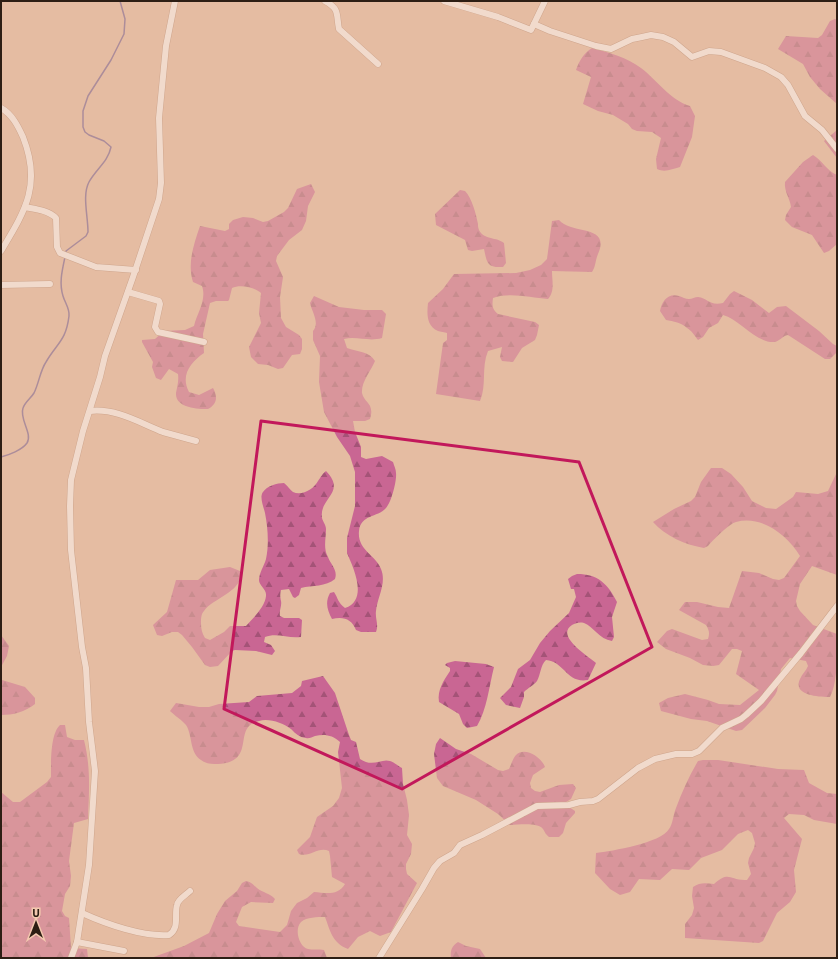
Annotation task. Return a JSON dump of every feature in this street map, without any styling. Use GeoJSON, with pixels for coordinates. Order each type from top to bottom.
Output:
{"type":"FeatureCollection","features":[{"type":"Feature","properties":{"kind":"street"},"geometry":{"type":"LineString","coordinates":[[71,958],[77,942],[91,849],[95,766],[88,722],[86,668],[82,648],[74,580],[72,550],[72,480],[83,431],[105,356],[136,270],[159,199],[162,183],[159,118],[166,46],[175,1]]}},
{"type":"Feature","properties":{"kind":"street"},"geometry":{"type":"LineString","coordinates":[[325,1],[337,10],[339,29],[378,64]]}},
{"type":"Feature","properties":{"kind":"street"},"geometry":{"type":"LineString","coordinates":[[444,1],[498,17],[530,30],[545,1]]}},
{"type":"Feature","properties":{"kind":"street"},"geometry":{"type":"LineString","coordinates":[[534,24],[563,35],[611,49],[632,39],[651,35],[663,37],[674,42],[692,57],[714,51],[721,52],[765,68],[781,77],[788,85],[805,116],[822,130],[837,149]]}},
{"type":"Feature","properties":{"kind":"street"},"geometry":{"type":"LineString","coordinates":[[1,108],[16,123],[25,143],[32,169],[30,195],[1,251]]}},
{"type":"Feature","properties":{"kind":"street"},"geometry":{"type":"LineString","coordinates":[[25,207],[47,212],[56,218],[57,247],[60,253],[96,267],[136,270]]}},
{"type":"Feature","properties":{"kind":"street"},"geometry":{"type":"LineString","coordinates":[[1,285],[50,284]]}},
{"type":"Feature","properties":{"kind":"street"},"geometry":{"type":"LineString","coordinates":[[128,292],[159,301],[160,304],[155,327],[158,332],[204,342]]}},
{"type":"Feature","properties":{"kind":"street"},"geometry":{"type":"LineString","coordinates":[[90,411],[104,411],[123,415],[164,432],[196,441]]}},
{"type":"Feature","properties":{"kind":"street"},"geometry":{"type":"LineString","coordinates":[[379,958],[434,868],[440,861],[454,853],[460,845],[537,806],[569,806],[580,802],[593,801],[598,799],[638,768],[655,760],[672,755],[692,754],[699,751],[722,728],[741,719],[761,701],[801,653],[837,606]]}},
{"type":"Feature","properties":{"kind":"street"},"geometry":{"type":"LineString","coordinates":[[82,913],[118,927],[145,933],[169,935],[173,932],[176,922],[177,905],[179,901],[190,891]]}},
{"type":"Feature","properties":{"kind":"street"},"geometry":{"type":"LineString","coordinates":[[77,942],[124,951]]}},
{"type":"Feature","properties":{"kind":"highlighted area"},"geometry":{"type":"Polygon","coordinates":[[[261,421],[579,462],[652,647],[402,789],[224,709],[261,421]]]}},
{"type":"Feature","properties":{"kind":"green space"},"geometry":{"type":"Polygon","coordinates":[[[835,19],[837,20],[837,104],[820,89],[810,77],[803,64],[778,49],[786,36],[818,38],[822,35],[830,21],[835,19]]]}},
{"type":"Feature","properties":{"kind":"green space"},"geometry":{"type":"Polygon","coordinates":[[[592,48],[605,51],[636,64],[670,95],[690,106],[695,116],[692,137],[680,167],[666,171],[657,169],[656,159],[661,138],[652,132],[637,131],[632,129],[628,124],[613,115],[598,111],[583,104],[591,77],[576,70],[582,58],[592,48]]]}},
{"type":"Feature","properties":{"kind":"green space"},"geometry":{"type":"Polygon","coordinates":[[[837,130],[837,158],[824,141],[837,130]]]}},
{"type":"Feature","properties":{"kind":"green space"},"geometry":{"type":"Polygon","coordinates":[[[813,155],[830,171],[837,175],[837,244],[829,251],[824,253],[812,235],[792,227],[785,220],[791,207],[785,189],[785,182],[803,162],[813,155]]]}},
{"type":"Feature","properties":{"kind":"green space"},"geometry":{"type":"Polygon","coordinates":[[[311,184],[315,192],[308,206],[306,221],[302,230],[289,240],[277,256],[276,261],[283,277],[280,297],[281,318],[286,327],[299,335],[302,339],[302,349],[300,354],[292,355],[283,368],[278,369],[268,365],[258,364],[251,357],[249,347],[261,323],[259,313],[261,293],[255,289],[247,287],[239,286],[232,288],[228,301],[216,301],[210,303],[203,334],[204,353],[195,360],[186,375],[189,392],[199,395],[213,388],[216,394],[215,403],[208,409],[199,409],[183,405],[179,402],[176,393],[178,374],[169,369],[161,380],[156,378],[152,367],[153,362],[142,340],[155,339],[164,331],[185,330],[194,326],[203,296],[202,286],[193,282],[191,275],[192,254],[200,226],[225,231],[229,229],[229,224],[233,220],[243,217],[253,218],[263,222],[268,221],[288,208],[297,189],[311,184]]]}},
{"type":"Feature","properties":{"kind":"green space"},"geometry":{"type":"Polygon","coordinates":[[[460,190],[465,191],[472,202],[481,233],[487,237],[504,243],[506,263],[503,267],[494,267],[489,264],[484,249],[472,251],[468,250],[465,240],[436,225],[435,214],[460,190]]]}},
{"type":"Feature","properties":{"kind":"green space"},"geometry":{"type":"Polygon","coordinates":[[[559,220],[565,225],[588,231],[595,234],[599,238],[601,245],[592,272],[552,271],[552,293],[548,299],[513,295],[493,298],[493,307],[498,314],[535,322],[539,325],[535,340],[522,348],[513,362],[502,361],[500,357],[502,347],[488,351],[480,401],[436,394],[443,343],[447,340],[447,333],[434,329],[429,323],[428,303],[443,289],[454,274],[516,273],[530,270],[541,265],[547,259],[552,221],[559,220]]]}},
{"type":"Feature","properties":{"kind":"green space"},"geometry":{"type":"Polygon","coordinates":[[[734,291],[752,300],[769,313],[777,307],[786,306],[837,346],[837,352],[830,359],[825,359],[788,335],[776,342],[767,341],[754,335],[729,317],[723,315],[718,323],[709,328],[703,337],[698,340],[690,330],[683,325],[666,320],[660,311],[664,301],[675,295],[686,299],[698,297],[718,304],[723,303],[734,291]]]}},
{"type":"Feature","properties":{"kind":"green space"},"geometry":{"type":"Polygon","coordinates":[[[314,296],[339,307],[364,310],[382,310],[386,314],[382,338],[344,339],[347,348],[370,355],[375,361],[362,389],[363,396],[370,406],[370,419],[365,421],[353,421],[355,432],[361,447],[361,457],[366,459],[382,456],[393,462],[396,472],[395,486],[388,505],[382,511],[366,519],[360,526],[359,531],[361,543],[379,564],[383,574],[376,611],[376,632],[361,632],[356,630],[352,623],[347,619],[332,619],[327,606],[330,593],[334,592],[339,602],[345,608],[352,604],[358,591],[353,566],[347,553],[347,538],[355,506],[355,472],[350,456],[337,437],[324,412],[319,382],[320,356],[313,340],[313,331],[316,321],[310,303],[314,296]]]}},
{"type":"Feature","properties":{"kind":"green space"},"geometry":{"type":"Polygon","coordinates":[[[711,468],[722,468],[731,474],[743,487],[752,501],[766,508],[776,509],[793,497],[796,492],[818,494],[828,491],[837,472],[837,575],[812,566],[800,584],[796,601],[800,611],[813,625],[837,634],[836,667],[833,691],[830,697],[814,696],[803,692],[799,685],[801,677],[808,666],[806,661],[790,658],[781,669],[775,695],[765,708],[742,730],[736,731],[707,721],[691,719],[661,711],[659,703],[668,698],[685,694],[719,704],[740,705],[759,690],[736,674],[742,651],[732,649],[719,665],[703,665],[690,658],[666,649],[657,642],[667,631],[672,629],[702,640],[708,639],[709,632],[706,625],[679,610],[685,602],[697,602],[729,608],[742,571],[759,573],[779,580],[784,578],[800,556],[795,548],[781,534],[773,528],[755,521],[733,523],[704,548],[690,545],[670,536],[653,522],[674,509],[691,501],[695,497],[701,482],[711,468]]]}},
{"type":"Feature","properties":{"kind":"green space"},"geometry":{"type":"Polygon","coordinates":[[[326,471],[332,478],[334,485],[331,495],[324,505],[322,518],[326,528],[326,554],[335,570],[335,579],[323,585],[301,588],[299,595],[295,598],[289,589],[281,590],[280,593],[280,616],[284,618],[299,618],[302,620],[301,637],[274,635],[265,637],[264,642],[271,645],[275,651],[272,655],[256,651],[235,650],[232,651],[218,666],[210,667],[205,665],[192,647],[178,632],[172,632],[162,636],[157,635],[153,625],[167,612],[176,580],[198,580],[210,570],[230,567],[240,571],[238,584],[227,594],[208,606],[203,612],[201,620],[202,631],[205,638],[210,640],[224,632],[230,626],[246,626],[261,608],[266,596],[259,580],[266,559],[268,542],[262,494],[265,490],[275,484],[284,483],[293,492],[300,493],[307,491],[314,487],[326,471]]]}},
{"type":"Feature","properties":{"kind":"green space"},"geometry":{"type":"Polygon","coordinates":[[[577,574],[584,574],[602,581],[610,590],[617,602],[612,617],[614,637],[612,641],[607,640],[584,623],[572,625],[568,630],[567,635],[570,640],[580,651],[596,663],[588,680],[575,679],[557,664],[546,660],[537,681],[524,692],[524,697],[520,708],[506,705],[500,698],[511,687],[518,669],[530,660],[540,643],[569,613],[576,597],[574,589],[571,589],[568,579],[577,574]]]}},
{"type":"Feature","properties":{"kind":"green space"},"geometry":{"type":"Polygon","coordinates":[[[1,635],[9,646],[7,656],[1,667],[1,635]]]}},
{"type":"Feature","properties":{"kind":"green space"},"geometry":{"type":"Polygon","coordinates":[[[455,661],[486,664],[494,667],[485,705],[477,726],[467,728],[463,724],[459,714],[439,702],[440,689],[450,671],[450,668],[445,665],[455,661]]]}},
{"type":"Feature","properties":{"kind":"green space"},"geometry":{"type":"Polygon","coordinates":[[[323,676],[335,693],[351,740],[356,742],[360,759],[369,763],[387,760],[402,768],[403,784],[409,815],[407,835],[412,844],[411,854],[406,864],[406,869],[407,874],[417,883],[391,932],[380,936],[370,931],[358,937],[348,949],[338,943],[332,936],[325,917],[315,917],[301,922],[298,929],[298,937],[305,948],[324,950],[327,958],[151,958],[184,946],[209,933],[217,914],[225,901],[237,891],[242,883],[246,881],[251,883],[259,890],[271,895],[275,899],[273,903],[251,902],[242,907],[236,922],[239,926],[280,932],[287,925],[291,911],[297,903],[307,898],[314,892],[335,892],[342,888],[345,884],[332,877],[329,851],[321,850],[303,855],[299,854],[297,850],[310,837],[317,817],[333,806],[339,798],[342,788],[338,752],[340,742],[331,736],[325,735],[304,738],[280,723],[263,720],[251,724],[246,730],[241,751],[237,757],[230,762],[209,764],[197,757],[186,725],[170,711],[176,703],[199,707],[209,707],[219,704],[249,702],[257,696],[292,693],[301,686],[302,681],[323,676]]]}},
{"type":"Feature","properties":{"kind":"green space"},"geometry":{"type":"Polygon","coordinates":[[[1,678],[2,680],[25,687],[35,698],[35,704],[19,712],[1,715],[1,678]]]}},
{"type":"Feature","properties":{"kind":"green space"},"geometry":{"type":"Polygon","coordinates":[[[60,725],[65,725],[67,737],[75,740],[84,740],[88,760],[88,819],[74,823],[69,861],[71,876],[70,886],[65,894],[62,911],[65,916],[69,918],[71,948],[87,949],[88,958],[1,958],[1,792],[13,802],[20,802],[47,782],[51,777],[51,757],[54,735],[60,725]]]}},
{"type":"Feature","properties":{"kind":"green space"},"geometry":{"type":"Polygon","coordinates":[[[440,738],[456,749],[471,754],[498,770],[503,771],[509,769],[516,755],[524,752],[533,754],[545,767],[533,775],[530,783],[531,788],[535,791],[540,792],[559,785],[573,784],[576,788],[571,799],[566,802],[569,807],[575,811],[575,813],[566,823],[563,833],[559,837],[549,837],[543,829],[537,825],[510,825],[498,814],[476,800],[443,786],[437,778],[434,754],[436,744],[440,738]]]}},
{"type":"Feature","properties":{"kind":"green space"},"geometry":{"type":"Polygon","coordinates":[[[718,760],[778,769],[804,770],[809,783],[827,793],[837,794],[837,824],[814,820],[804,815],[789,814],[784,818],[802,839],[794,870],[796,892],[790,902],[777,913],[763,941],[759,943],[685,938],[685,924],[692,915],[694,908],[692,896],[693,887],[706,883],[714,884],[727,877],[747,880],[751,874],[748,863],[755,843],[752,833],[748,830],[738,834],[722,850],[701,858],[689,870],[672,869],[660,880],[639,879],[630,892],[620,895],[610,889],[595,873],[596,853],[636,846],[664,834],[669,829],[678,802],[689,778],[698,761],[718,760]]]}},
{"type":"Feature","properties":{"kind":"green space"},"geometry":{"type":"Polygon","coordinates":[[[458,942],[466,946],[480,949],[486,958],[451,958],[452,948],[458,942]]]}},
{"type":"Feature","properties":{"kind":"waterway"},"geometry":{"type":"LineString","coordinates":[[66,254],[66,251],[86,236],[88,232],[86,199],[87,187],[92,177],[105,161],[111,147],[104,141],[85,132],[83,127],[83,111],[88,96],[111,60],[124,34],[125,19],[120,1]]}},
{"type":"Feature","properties":{"kind":"waterway"},"geometry":{"type":"LineString","coordinates":[[1,457],[19,450],[27,443],[28,435],[22,412],[23,408],[34,393],[44,366],[66,331],[69,313],[63,296],[61,282],[65,257]]}}]}
